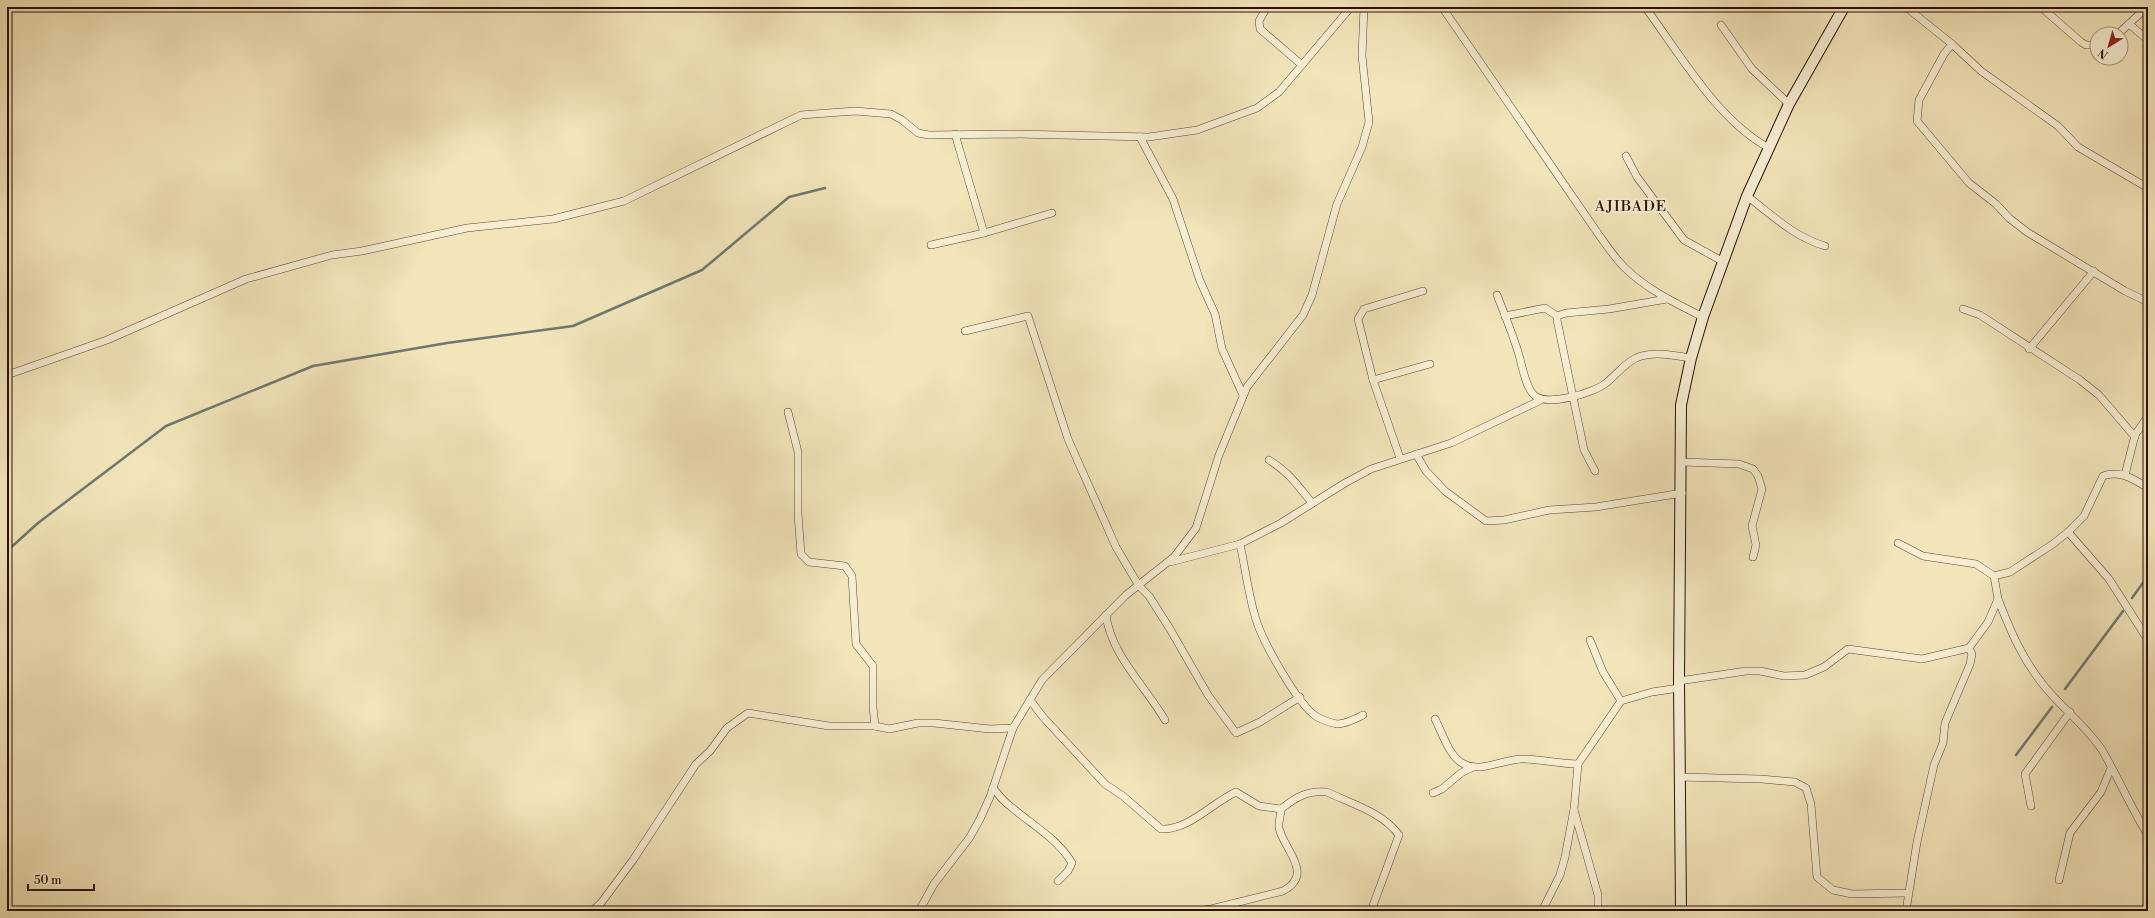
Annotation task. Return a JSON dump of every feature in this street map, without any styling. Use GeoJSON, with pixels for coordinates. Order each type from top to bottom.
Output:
{"type":"FeatureCollection","features":[{"type":"Feature","properties":{"kind":"main road"},"geometry":{"type":"LineString","coordinates":[[1681,911],[1679,684],[1682,493],[1681,405],[1690,358],[1722,261],[1747,196],[1789,104],[1844,7]]}},
{"type":"Feature","properties":{"kind":"street"},"geometry":{"type":"LineString","coordinates":[[1267,7],[1259,21],[1260,29],[1302,65]]}},
{"type":"Feature","properties":{"kind":"street"},"geometry":{"type":"LineString","coordinates":[[7,375],[107,340],[246,279],[332,255],[362,251],[467,228],[553,219],[624,201],[801,115],[855,111],[891,114],[902,120],[918,133],[928,135],[955,134],[1140,137],[1197,130],[1257,108],[1279,92],[1351,7]]}},
{"type":"Feature","properties":{"kind":"street"},"geometry":{"type":"LineString","coordinates":[[920,911],[943,870],[970,837],[993,788],[1014,728],[1042,680],[1057,663],[1126,595],[1139,586],[1183,548],[1196,528],[1219,455],[1243,395],[1255,374],[1284,340],[1307,306],[1318,276],[1337,204],[1362,147],[1369,122],[1362,56],[1364,7]]}},
{"type":"Feature","properties":{"kind":"street"},"geometry":{"type":"LineString","coordinates":[[1442,7],[1599,235],[1624,267],[1667,299],[1703,317]]}},
{"type":"Feature","properties":{"kind":"street"},"geometry":{"type":"LineString","coordinates":[[1644,7],[1682,59],[1734,124],[1752,139],[1769,148]]}},
{"type":"Feature","properties":{"kind":"street"},"geometry":{"type":"LineString","coordinates":[[1906,7],[1952,44],[1996,83],[2058,126],[2078,146],[2148,188]]}},
{"type":"Feature","properties":{"kind":"street"},"geometry":{"type":"LineString","coordinates":[[2041,7],[2080,42],[2089,45]]}},
{"type":"Feature","properties":{"kind":"street"},"geometry":{"type":"LineString","coordinates":[[2146,7],[2128,24],[2148,40]]}},
{"type":"Feature","properties":{"kind":"street"},"geometry":{"type":"LineString","coordinates":[[1721,25],[1752,69],[1789,104]]}},
{"type":"Feature","properties":{"kind":"street"},"geometry":{"type":"LineString","coordinates":[[1952,44],[1944,54],[1919,100],[1917,121],[1969,183],[1996,204],[2009,218],[2027,232],[2126,291],[2148,302]]}},
{"type":"Feature","properties":{"kind":"street"},"geometry":{"type":"LineString","coordinates":[[955,134],[984,234]]}},
{"type":"Feature","properties":{"kind":"street"},"geometry":{"type":"LineString","coordinates":[[1140,137],[1173,199],[1200,281],[1215,314],[1222,349],[1243,395]]}},
{"type":"Feature","properties":{"kind":"street"},"geometry":{"type":"LineString","coordinates":[[1626,156],[1637,177],[1684,240],[1722,261]]}},
{"type":"Feature","properties":{"kind":"street"},"geometry":{"type":"LineString","coordinates":[[1747,196],[1788,229],[1810,242],[1825,246]]}},
{"type":"Feature","properties":{"kind":"street"},"geometry":{"type":"LineString","coordinates":[[932,244],[984,234],[1052,213]]}},
{"type":"Feature","properties":{"kind":"street"},"geometry":{"type":"LineString","coordinates":[[2029,349],[2094,271]]}},
{"type":"Feature","properties":{"kind":"street"},"geometry":{"type":"LineString","coordinates":[[1400,458],[1373,380],[1358,318],[1360,312],[1364,309],[1423,291]]}},
{"type":"Feature","properties":{"kind":"street"},"geometry":{"type":"LineString","coordinates":[[1498,295],[1524,374],[1533,395],[1542,400]]}},
{"type":"Feature","properties":{"kind":"street"},"geometry":{"type":"LineString","coordinates":[[1557,316],[1566,313],[1609,309],[1667,299]]}},
{"type":"Feature","properties":{"kind":"street"},"geometry":{"type":"LineString","coordinates":[[1505,316],[1545,308],[1557,316],[1584,450],[1595,471]]}},
{"type":"Feature","properties":{"kind":"street"},"geometry":{"type":"LineString","coordinates":[[1963,309],[1980,315],[2029,349],[2080,380],[2099,396],[2135,437]]}},
{"type":"Feature","properties":{"kind":"street"},"geometry":{"type":"LineString","coordinates":[[965,331],[1028,316],[1068,439],[1116,548],[1139,586],[1149,596],[1208,695],[1236,733],[1260,722],[1300,698]]}},
{"type":"Feature","properties":{"kind":"street"},"geometry":{"type":"LineString","coordinates":[[1166,562],[1240,544],[1281,523],[1312,503],[1371,469],[1400,458],[1451,443],[1542,400],[1573,396],[1597,389],[1637,358],[1660,354],[1690,358]]}},
{"type":"Feature","properties":{"kind":"street"},"geometry":{"type":"LineString","coordinates":[[1373,380],[1430,364]]}},
{"type":"Feature","properties":{"kind":"street"},"geometry":{"type":"LineString","coordinates":[[788,412],[798,452],[800,503],[798,514],[801,554],[809,562],[845,566],[852,576],[856,644],[873,666],[873,707],[875,726]]}},
{"type":"Feature","properties":{"kind":"street"},"geometry":{"type":"LineString","coordinates":[[2125,475],[2135,437],[2148,416]]}},
{"type":"Feature","properties":{"kind":"street"},"geometry":{"type":"LineString","coordinates":[[1416,454],[1426,471],[1445,491],[1486,521],[1504,520],[1548,510],[1596,508],[1682,493]]}},
{"type":"Feature","properties":{"kind":"street"},"geometry":{"type":"LineString","coordinates":[[1269,460],[1284,469],[1295,480],[1312,503]]}},
{"type":"Feature","properties":{"kind":"street"},"geometry":{"type":"LineString","coordinates":[[1682,462],[1739,464],[1753,469],[1758,476],[1762,488],[1752,526],[1756,545],[1753,557]]}},
{"type":"Feature","properties":{"kind":"street"},"geometry":{"type":"LineString","coordinates":[[1994,576],[2010,572],[2053,544],[2068,532],[2084,516],[2103,476],[2111,473],[2125,475],[2148,488]]}},
{"type":"Feature","properties":{"kind":"street"},"geometry":{"type":"LineString","coordinates":[[2068,532],[2109,579],[2148,640]]}},
{"type":"Feature","properties":{"kind":"street"},"geometry":{"type":"LineString","coordinates":[[1898,543],[1923,556],[1976,564],[1994,576],[1998,599],[2015,642],[2028,664],[2046,687],[2070,712],[2102,750],[2130,805],[2148,836]]}},
{"type":"Feature","properties":{"kind":"street"},"geometry":{"type":"LineString","coordinates":[[1240,544],[1255,616],[1263,637],[1273,657],[1300,698],[1316,716],[1327,722],[1338,724],[1351,721],[1363,715]]}},
{"type":"Feature","properties":{"kind":"street"},"geometry":{"type":"LineString","coordinates":[[1542,911],[1560,875],[1574,809],[1578,764],[1621,701],[1679,684],[1746,671],[1760,671],[1784,676],[1805,675],[1824,667],[1848,649],[1922,659],[1969,648],[1988,622],[1998,599]]}},
{"type":"Feature","properties":{"kind":"street"},"geometry":{"type":"LineString","coordinates":[[1106,615],[1110,634],[1120,652],[1165,720]]}},
{"type":"Feature","properties":{"kind":"street"},"geometry":{"type":"LineString","coordinates":[[1590,640],[1603,672],[1621,701]]}},
{"type":"Feature","properties":{"kind":"street"},"geometry":{"type":"LineString","coordinates":[[1906,911],[1907,893],[1934,765],[1943,743],[1945,724],[1970,664],[1972,654],[1969,648]]}},
{"type":"Feature","properties":{"kind":"street"},"geometry":{"type":"LineString","coordinates":[[1030,700],[1043,717],[1105,784],[1123,796],[1161,829],[1182,826],[1223,798],[1236,792],[1260,806],[1281,809]]}},
{"type":"Feature","properties":{"kind":"street"},"geometry":{"type":"LineString","coordinates":[[2031,806],[2025,774],[2070,712]]}},
{"type":"Feature","properties":{"kind":"street"},"geometry":{"type":"LineString","coordinates":[[592,911],[601,903],[633,860],[696,764],[710,751],[727,728],[748,713],[829,726],[875,726],[889,729],[918,723],[934,723],[990,729],[1014,728]]}},
{"type":"Feature","properties":{"kind":"street"},"geometry":{"type":"LineString","coordinates":[[1435,719],[1454,755],[1462,763],[1473,767],[1479,768],[1502,761],[1522,759],[1578,764]]}},
{"type":"Feature","properties":{"kind":"street"},"geometry":{"type":"LineString","coordinates":[[1433,793],[1442,789],[1473,767]]}},
{"type":"Feature","properties":{"kind":"street"},"geometry":{"type":"LineString","coordinates":[[2059,880],[2070,833],[2101,792],[2111,768]]}},
{"type":"Feature","properties":{"kind":"street"},"geometry":{"type":"LineString","coordinates":[[1680,777],[1708,777],[1795,782],[1806,788],[1811,804],[1817,877],[1833,890],[1852,894],[1907,893]]}},
{"type":"Feature","properties":{"kind":"street"},"geometry":{"type":"LineString","coordinates":[[993,788],[1008,805],[1048,835],[1064,850],[1072,863],[1068,871],[1058,881]]}},
{"type":"Feature","properties":{"kind":"street"},"geometry":{"type":"LineString","coordinates":[[1197,911],[1212,909],[1283,891],[1291,886],[1296,877],[1298,864],[1279,828],[1281,809],[1295,798],[1309,793],[1327,792],[1377,814],[1392,826],[1399,835],[1371,911]]}},
{"type":"Feature","properties":{"kind":"street"},"geometry":{"type":"LineString","coordinates":[[1574,809],[1598,895],[1598,911]]}},
{"type":"Feature","properties":{"kind":"waterway"},"geometry":{"type":"LineString","coordinates":[[7,551],[38,523],[166,426],[313,366],[447,343],[573,326],[702,270],[789,197],[825,188]]}},
{"type":"Feature","properties":{"kind":"waterway"},"geometry":{"type":"LineString","coordinates":[[2132,598],[2148,576]]}},
{"type":"Feature","properties":{"kind":"waterway"},"geometry":{"type":"LineString","coordinates":[[2065,689],[2123,611]]}},
{"type":"Feature","properties":{"kind":"waterway"},"geometry":{"type":"LineString","coordinates":[[2016,755],[2052,707]]}},
{"type":"Feature","properties":{"kind":"district","name":"AJIBADE"},"geometry":{"type":"Point","coordinates":[1631,206]}}]}
